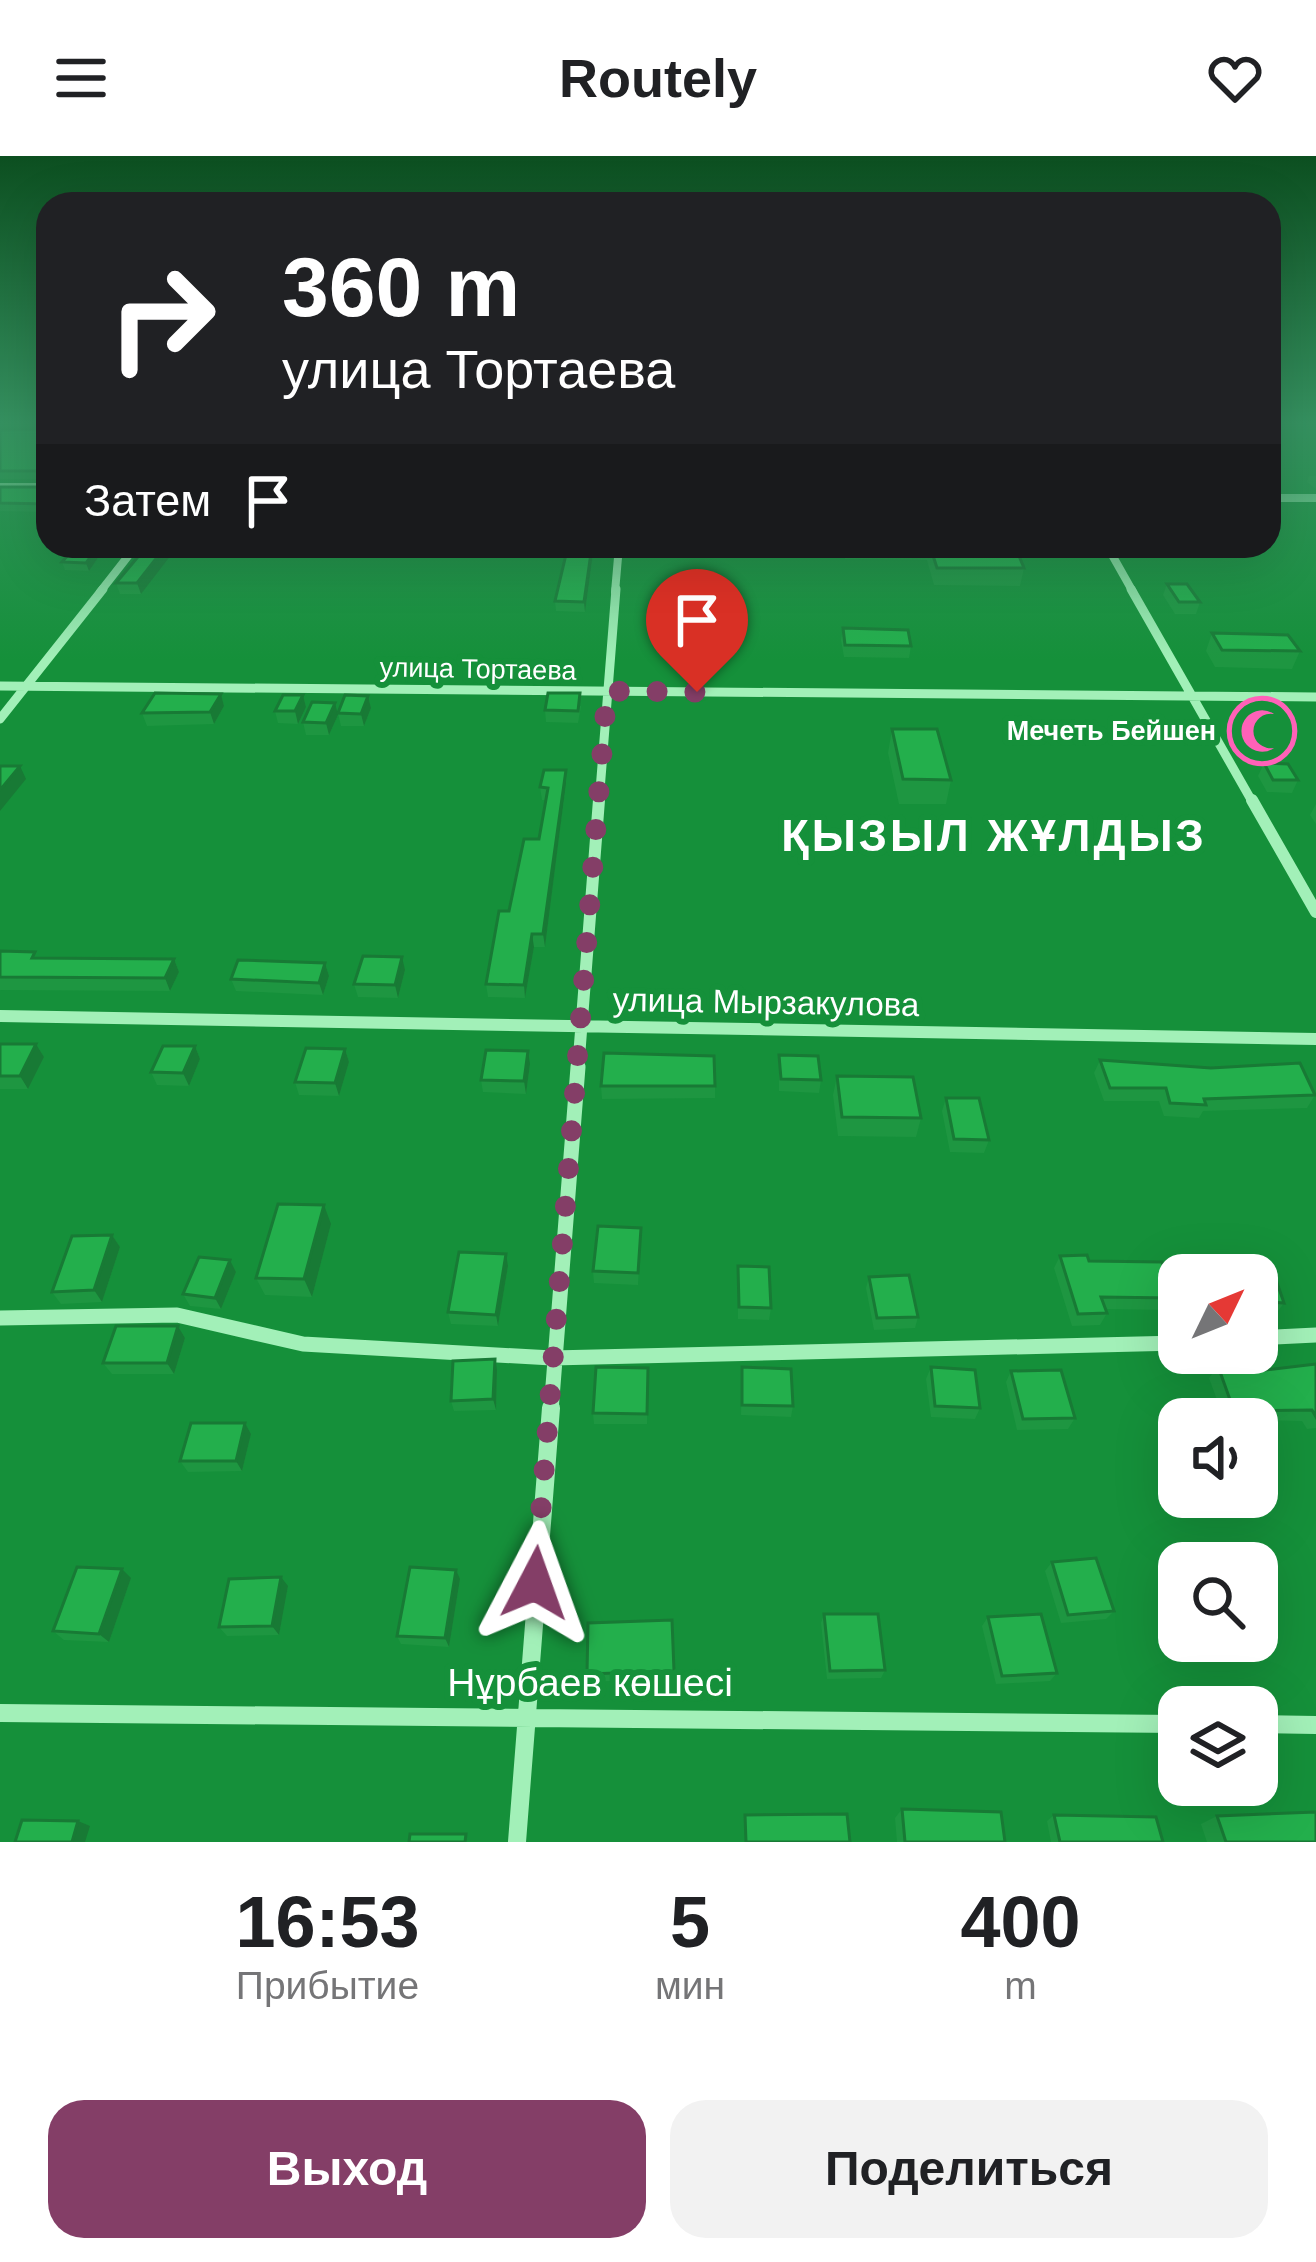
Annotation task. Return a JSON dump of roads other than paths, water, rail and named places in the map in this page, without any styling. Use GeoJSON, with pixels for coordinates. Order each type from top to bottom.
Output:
{"type":"FeatureCollection","features":[{"type":"Feature","properties":{"kind":"street"},"geometry":{"type":"LineString","coordinates":[[0,719],[127,558]]}},
{"type":"Feature","properties":{"kind":"street"},"geometry":{"type":"LineString","coordinates":[[517,1842],[618,558]]}},
{"type":"Feature","properties":{"kind":"street"},"geometry":{"type":"LineString","coordinates":[[1114,558],[1316,912]]}},
{"type":"Feature","properties":{"kind":"street","name":"улица Тортаева"},"geometry":{"type":"LineString","coordinates":[[0,686],[1316,698]]}},
{"type":"Feature","properties":{"kind":"street","name":"улица Мырзакулова"},"geometry":{"type":"LineString","coordinates":[[0,1016],[1316,1039]]}},
{"type":"Feature","properties":{"kind":"street"},"geometry":{"type":"LineString","coordinates":[[0,1318],[177,1315],[303,1344],[552,1358],[1158,1343]]}},
{"type":"Feature","properties":{"kind":"street"},"geometry":{"type":"LineString","coordinates":[[1278,1337],[1316,1335]]}},
{"type":"Feature","properties":{"kind":"street","name":"Нұрбаев көшесі"},"geometry":{"type":"LineString","coordinates":[[0,1714],[1158,1724]]}},
{"type":"Feature","properties":{"kind":"street"},"geometry":{"type":"LineString","coordinates":[[1278,1724],[1316,1725]]}},
{"type":"Feature","properties":{"kind":"place","name":"Мечеть Бейшен"},"geometry":{"type":"Point","coordinates":[1262,731]}},
{"type":"Feature","properties":{"kind":"district","name":"ҚЫЗЫЛ ЖҰЛДЫЗ"},"geometry":{"type":"Point","coordinates":[994,835]}}]}
